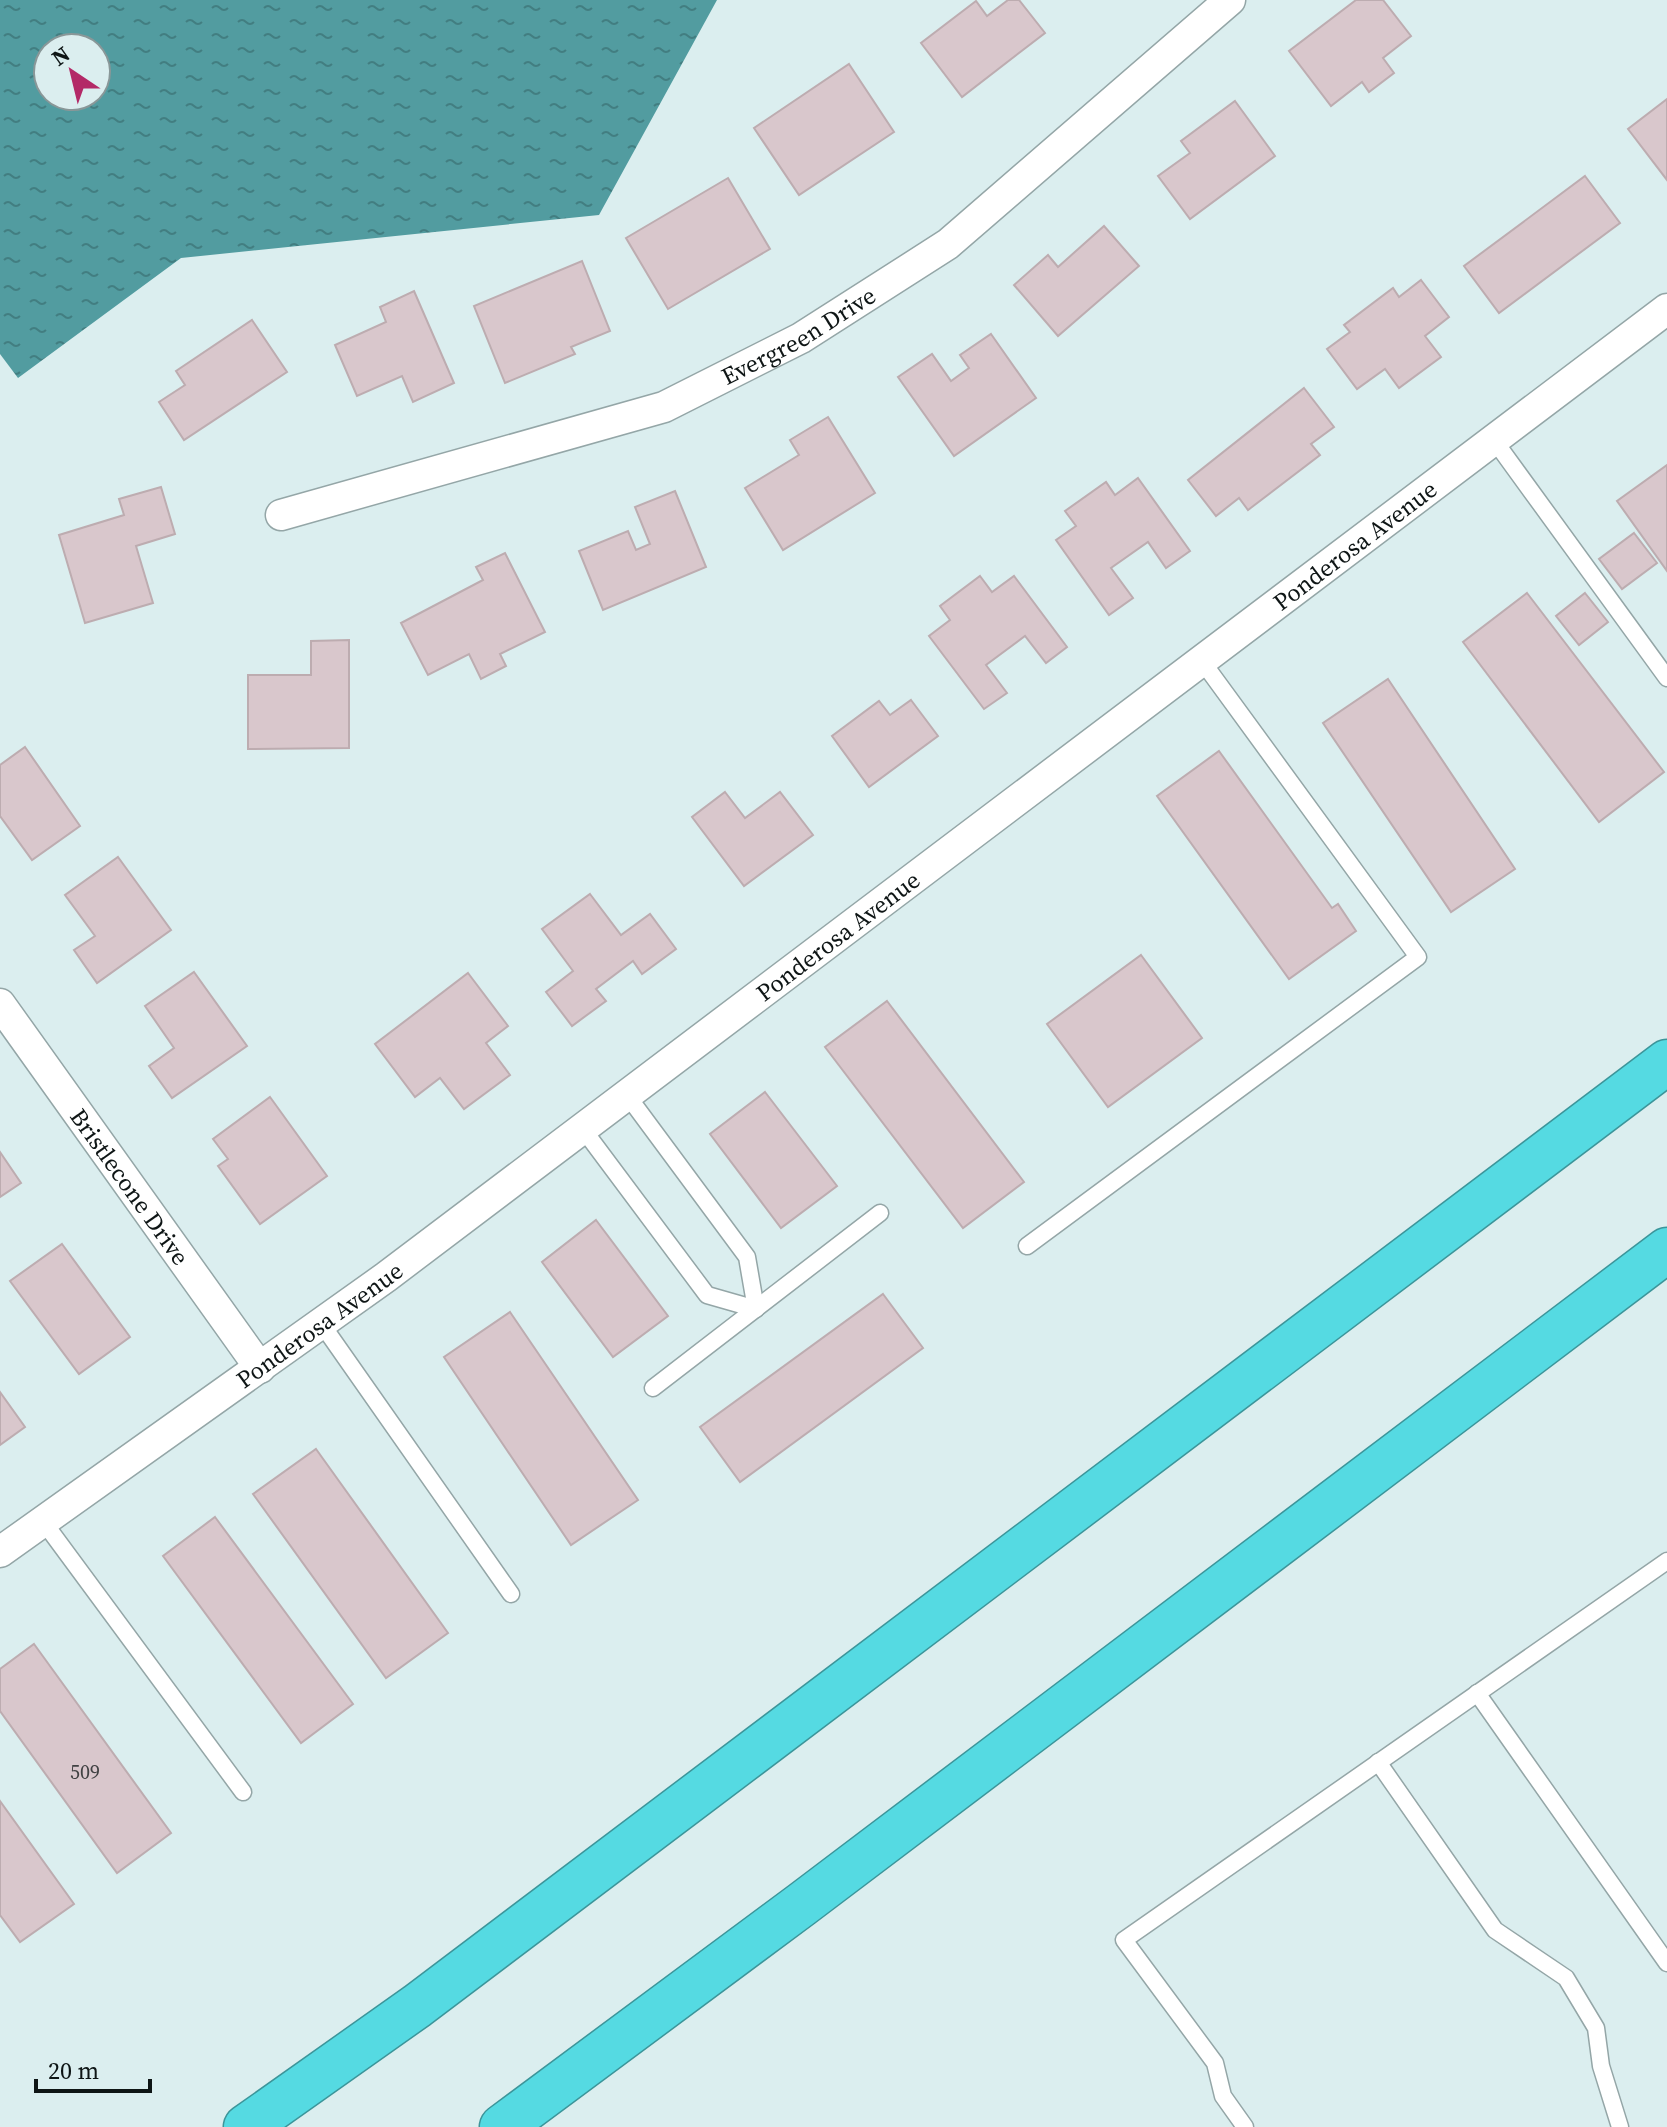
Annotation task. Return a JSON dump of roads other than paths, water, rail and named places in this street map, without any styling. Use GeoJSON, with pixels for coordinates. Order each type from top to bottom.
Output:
{"type":"FeatureCollection","features":[{"type":"Feature","properties":{"kind":"highway"},"geometry":{"type":"LineString","coordinates":[[246,2127],[430,1996],[1667,1062]]}},
{"type":"Feature","properties":{"kind":"highway"},"geometry":{"type":"LineString","coordinates":[[502,2127],[827,1886],[1667,1250]]}},
{"type":"Feature","properties":{"kind":"street","name":"Evergreen Drive"},"geometry":{"type":"LineString","coordinates":[[281,515],[664,407],[801,338],[948,244],[1230,0]]}},
{"type":"Feature","properties":{"kind":"street","name":"Ponderosa Avenue"},"geometry":{"type":"LineString","coordinates":[[0,1552],[260,1368],[583,1129],[1667,309]]}},
{"type":"Feature","properties":{"kind":"street","name":"Bristlecone Drive"},"geometry":{"type":"LineString","coordinates":[[0,1004],[260,1368]]}},
{"type":"Feature","properties":{"kind":"lane"},"geometry":{"type":"LineString","coordinates":[[1494,440],[1667,678]]}},
{"type":"Feature","properties":{"kind":"lane"},"geometry":{"type":"LineString","coordinates":[[1027,1246],[1418,957],[1202,661]]}},
{"type":"Feature","properties":{"kind":"lane"},"geometry":{"type":"LineString","coordinates":[[627,1095],[747,1257],[756,1309]]}},
{"type":"Feature","properties":{"kind":"lane"},"geometry":{"type":"LineString","coordinates":[[583,1129],[707,1295],[756,1309]]}},
{"type":"Feature","properties":{"kind":"lane"},"geometry":{"type":"LineString","coordinates":[[653,1388],[880,1213]]}},
{"type":"Feature","properties":{"kind":"lane"},"geometry":{"type":"LineString","coordinates":[[321,1323],[511,1594]]}},
{"type":"Feature","properties":{"kind":"lane"},"geometry":{"type":"LineString","coordinates":[[43,1521],[243,1792]]}},
{"type":"Feature","properties":{"kind":"lane"},"geometry":{"type":"LineString","coordinates":[[1245,2127],[1223,2096],[1215,2063],[1124,1940],[1667,1561]]}},
{"type":"Feature","properties":{"kind":"lane"},"geometry":{"type":"LineString","coordinates":[[1477,1693],[1667,1963]]}},
{"type":"Feature","properties":{"kind":"lane"},"geometry":{"type":"LineString","coordinates":[[1378,1762],[1495,1930],[1566,1978],[1596,2028],[1601,2066],[1620,2127]]}},
{"type":"Feature","properties":{"kind":"water"},"geometry":{"type":"Polygon","coordinates":[[[0,0],[717,0],[599,215],[181,258],[18,378],[0,354],[0,0]]]}}]}
